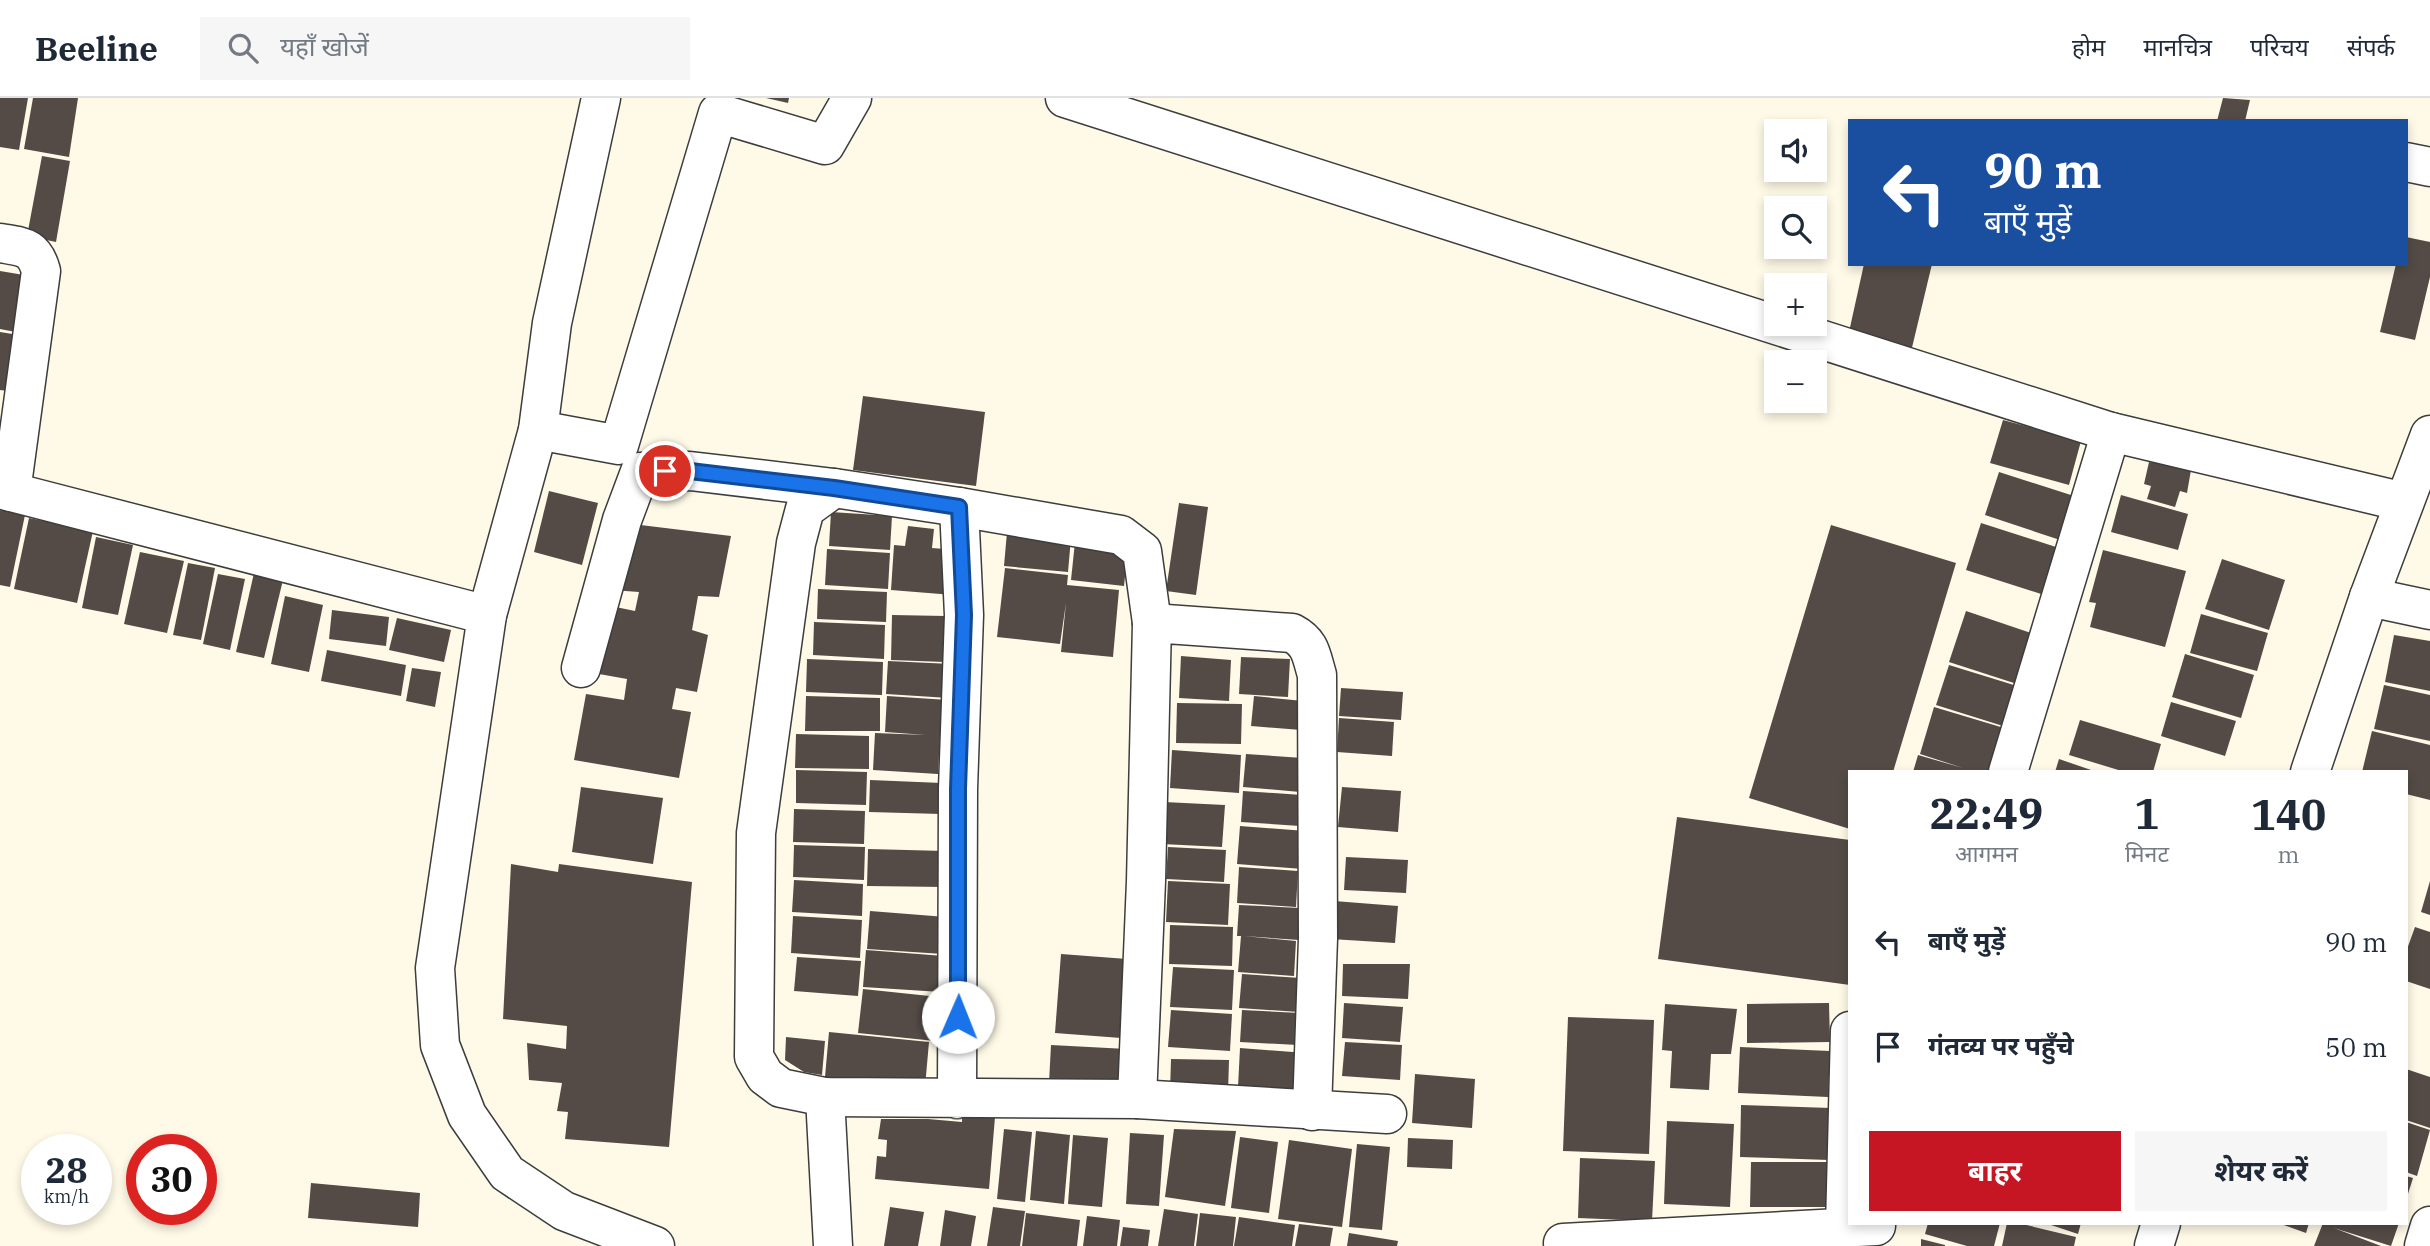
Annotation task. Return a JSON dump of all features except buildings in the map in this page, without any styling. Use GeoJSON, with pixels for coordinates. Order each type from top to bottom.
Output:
{"type":"FeatureCollection","features":[{"type":"Feature","properties":{"kind":"street"},"geometry":{"type":"LineString","coordinates":[[601,98],[552,323],[538,430],[487,615],[436,968],[440,1045],[467,1115],[507,1173],[564,1211],[655,1246]]}},
{"type":"Feature","properties":{"kind":"street"},"geometry":{"type":"LineString","coordinates":[[538,430],[620,445],[719,113],[825,145],[852,98]]}},
{"type":"Feature","properties":{"kind":"street"},"geometry":{"type":"LineString","coordinates":[[1065,98],[2111,432],[2404,502]]}},
{"type":"Feature","properties":{"kind":"street"},"geometry":{"type":"LineString","coordinates":[[2408,162],[2430,167]]}},
{"type":"Feature","properties":{"kind":"street"},"geometry":{"type":"LineString","coordinates":[[0,243],[26,248],[36,256],[41,271],[6,490],[487,615]]}},
{"type":"Feature","properties":{"kind":"street"},"geometry":{"type":"LineString","coordinates":[[2009,770],[2111,432]]}},
{"type":"Feature","properties":{"kind":"street"},"geometry":{"type":"LineString","coordinates":[[2311,770],[2369,597],[2430,435]]}},
{"type":"Feature","properties":{"kind":"street"},"geometry":{"type":"LineString","coordinates":[[581,668],[622,520],[640,472],[690,471],[834,488],[959,507],[1121,536],[1142,551],[1152,623],[1138,1099]]}},
{"type":"Feature","properties":{"kind":"street"},"geometry":{"type":"LineString","coordinates":[[834,488],[805,509],[796,542],[755,833],[754,1057],[765,1076],[780,1088],[825,1097],[1138,1099],[1387,1115]]}},
{"type":"Feature","properties":{"kind":"street"},"geometry":{"type":"LineString","coordinates":[[957,1099],[958,789],[964,615],[959,507]]}},
{"type":"Feature","properties":{"kind":"street"},"geometry":{"type":"LineString","coordinates":[[2369,597],[2430,610]]}},
{"type":"Feature","properties":{"kind":"street"},"geometry":{"type":"LineString","coordinates":[[1152,623],[1292,633],[1304,640],[1317,675],[1318,938],[1312,1111]]}},
{"type":"Feature","properties":{"kind":"street"},"geometry":{"type":"LineString","coordinates":[[825,1097],[833,1246]]}},
{"type":"Feature","properties":{"kind":"street"},"geometry":{"type":"LineString","coordinates":[[2154,1246],[2160,1225]]}},
{"type":"Feature","properties":{"kind":"street"},"geometry":{"type":"LineString","coordinates":[[2424,1246],[2430,1226]]}},
{"type":"Feature","properties":{"kind":"street"},"geometry":{"type":"LineString","coordinates":[[1563,1244],[1869,1231]]}},
{"type":"Feature","properties":{"kind":"route"},"geometry":{"type":"LineString","coordinates":[[665,471],[690,471],[834,488],[959,507],[964,615],[958,789],[958,1017]]}}]}
